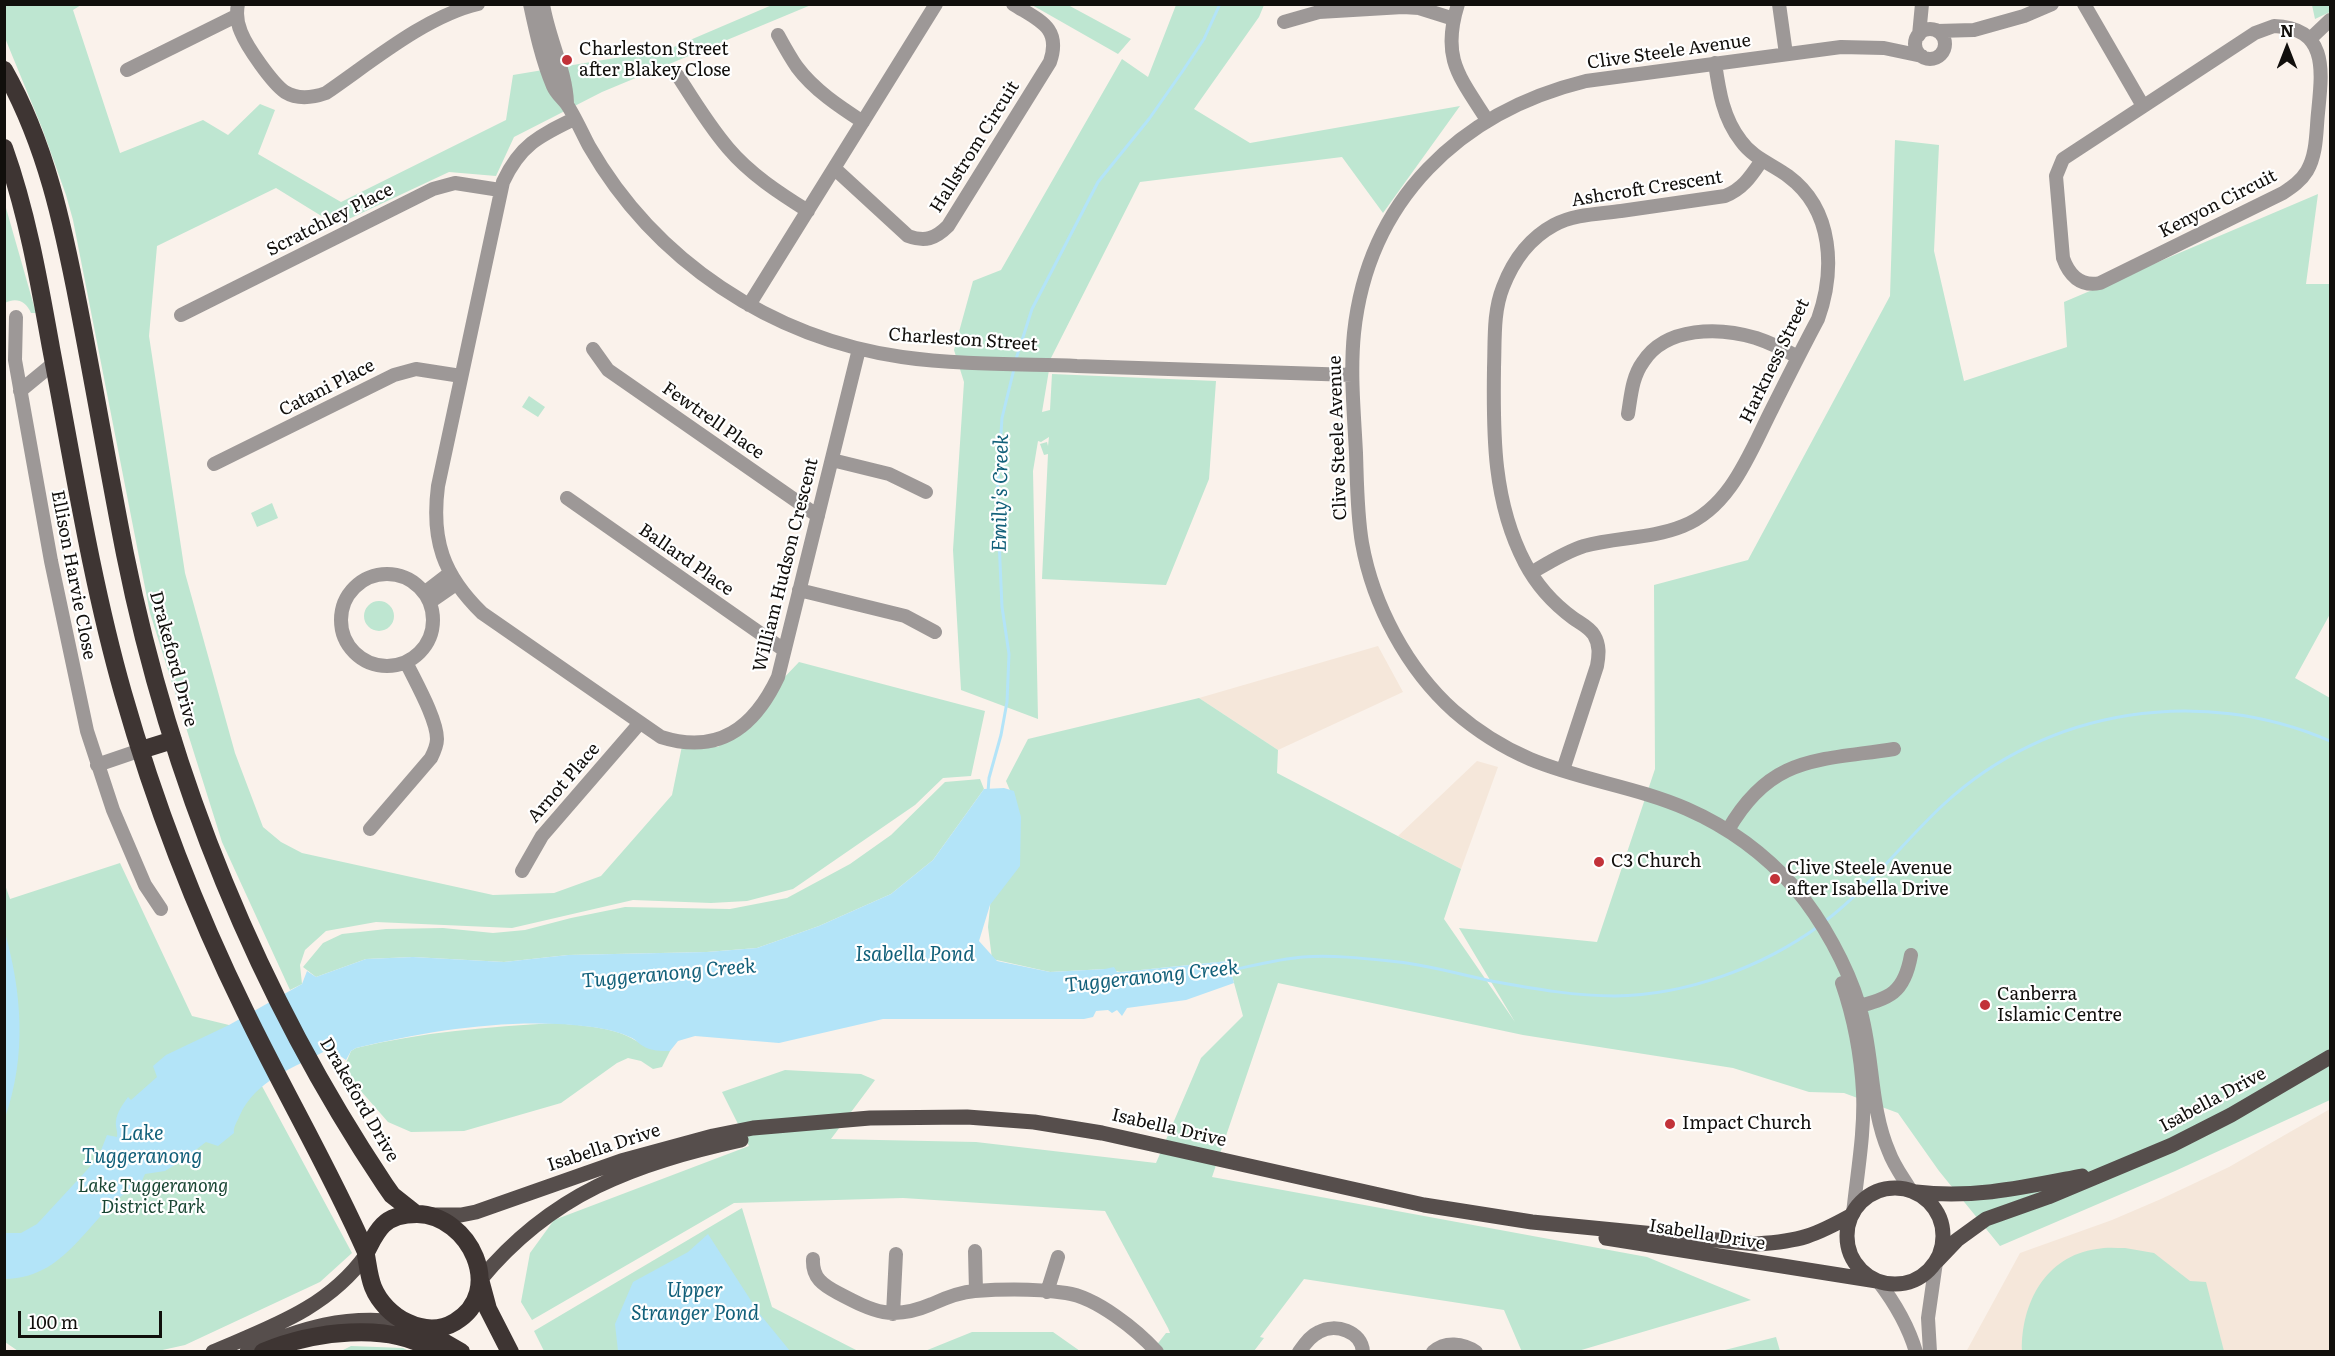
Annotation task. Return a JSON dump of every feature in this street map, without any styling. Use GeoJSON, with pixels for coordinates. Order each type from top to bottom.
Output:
{"type":"FeatureCollection","features":[{"type":"Feature","properties":{"kind":"highway","name":"Drakeford Drive"},"geometry":{"type":"LineString","coordinates":[[4,70],[35,132],[55,196],[73,274],[129,574],[153,672],[173,740],[223,879],[276,996],[344,1122],[392,1195],[423,1214]]}},
{"type":"Feature","properties":{"kind":"highway"},"geometry":{"type":"LineString","coordinates":[[4,148],[21,205],[108,638],[141,750],[196,905],[245,1012],[283,1083],[366,1254],[370,1277],[379,1299],[389,1311],[409,1324],[461,1352]]}},
{"type":"Feature","properties":{"kind":"highway"},"geometry":{"type":"LineString","coordinates":[[141,750],[173,740]]}},
{"type":"Feature","properties":{"kind":"highway"},"geometry":{"type":"LineString","coordinates":[[366,1254],[378,1231],[388,1221],[405,1214],[423,1214],[447,1222],[465,1239],[474,1253],[488,1309],[510,1352]]}},
{"type":"Feature","properties":{"kind":"highway"},"geometry":{"type":"LineString","coordinates":[[409,1324],[425,1328],[445,1327],[461,1318],[474,1301],[480,1282]]}},
{"type":"Feature","properties":{"kind":"highway"},"geometry":{"type":"LineString","coordinates":[[263,1352],[313,1338],[370,1332],[409,1338],[435,1352]]}},
{"type":"Feature","properties":{"kind":"main road","name":"Isabella Drive"},"geometry":{"type":"LineString","coordinates":[[1936,1261],[1957,1240],[1986,1219],[2048,1197],[2172,1145],[2231,1115],[2331,1057]]}},
{"type":"Feature","properties":{"kind":"main road","name":"Isabella Drive"},"geometry":{"type":"LineString","coordinates":[[423,1214],[461,1215],[476,1212],[621,1161],[701,1138],[753,1128],[902,1116],[1000,1119],[1102,1133],[1424,1205],[1532,1222],[1757,1244],[1791,1242],[1807,1238],[1853,1214]]}},
{"type":"Feature","properties":{"kind":"main road","name":"Isabella Drive"},"geometry":{"type":"LineString","coordinates":[[480,1282],[510,1245],[530,1228],[588,1190],[649,1166],[793,1126]]}},
{"type":"Feature","properties":{"kind":"main road","name":"Isabella Drive"},"geometry":{"type":"LineString","coordinates":[[1912,1192],[1946,1196],[1977,1194],[2004,1191],[2110,1170]]}},
{"type":"Feature","properties":{"kind":"main road"},"geometry":{"type":"LineString","coordinates":[[1896,1189],[1912,1192],[1933,1206],[1941,1221],[1943,1237],[1936,1261],[1926,1273],[1911,1282],[1894,1284],[1877,1281],[1863,1272],[1849,1251],[1847,1235],[1853,1214],[1865,1199],[1880,1191],[1896,1189]]}},
{"type":"Feature","properties":{"kind":"main road","name":"Isabella Drive"},"geometry":{"type":"LineString","coordinates":[[1532,1222],[1667,1249],[1877,1281]]}},
{"type":"Feature","properties":{"kind":"main road"},"geometry":{"type":"LineString","coordinates":[[213,1352],[306,1310],[333,1292],[351,1276],[366,1254]]}},
{"type":"Feature","properties":{"kind":"main road"},"geometry":{"type":"LineString","coordinates":[[247,1352],[288,1334],[322,1325],[359,1320],[409,1324]]}},
{"type":"Feature","properties":{"kind":"street"},"geometry":{"type":"LineString","coordinates":[[127,70],[237,10],[241,32],[275,84],[293,95],[313,98],[326,93],[443,10],[478,4]]}},
{"type":"Feature","properties":{"kind":"street","name":"Charleston Street"},"geometry":{"type":"LineString","coordinates":[[530,4],[546,67],[555,89],[567,103],[599,163],[618,190],[650,228],[697,271],[749,305],[789,326],[859,349],[903,357],[1000,363],[1352,375]]}},
{"type":"Feature","properties":{"kind":"street","name":"Charleston Street"},"geometry":{"type":"LineString","coordinates":[[543,4],[552,46],[566,88],[567,103]]}},
{"type":"Feature","properties":{"kind":"street"},"geometry":{"type":"LineString","coordinates":[[749,305],[936,4]]}},
{"type":"Feature","properties":{"kind":"street","name":"Hallstrom Circuit"},"geometry":{"type":"LineString","coordinates":[[834,168],[908,236],[918,240],[939,235],[948,226],[1044,71],[1054,50],[1054,41],[1044,24],[1012,4]]}},
{"type":"Feature","properties":{"kind":"street"},"geometry":{"type":"LineString","coordinates":[[1458,4],[1451,35],[1451,51],[1455,66],[1487,120]]}},
{"type":"Feature","properties":{"kind":"street"},"geometry":{"type":"LineString","coordinates":[[1779,4],[1786,54]]}},
{"type":"Feature","properties":{"kind":"street"},"geometry":{"type":"LineString","coordinates":[[1944,49],[1943,37],[1936,31],[1922,4],[1915,46],[1922,56],[1935,58],[1944,49],[1974,30]]}},
{"type":"Feature","properties":{"kind":"street"},"geometry":{"type":"LineString","coordinates":[[1918,36],[1924,31],[1974,30],[2024,16],[2052,4]]}},
{"type":"Feature","properties":{"kind":"street"},"geometry":{"type":"LineString","coordinates":[[2084,4],[2143,106]]}},
{"type":"Feature","properties":{"kind":"street"},"geometry":{"type":"LineString","coordinates":[[1284,22],[1319,12],[1403,7],[1419,8],[1454,20]]}},
{"type":"Feature","properties":{"kind":"street"},"geometry":{"type":"LineString","coordinates":[[2310,39],[2331,20]]}},
{"type":"Feature","properties":{"kind":"street","name":"Kenyon Circuit"},"geometry":{"type":"LineString","coordinates":[[2267,27],[2287,27],[2299,31],[2310,39],[2319,53],[2322,70],[2315,147],[2312,160],[2303,176],[2283,193],[2110,278],[2095,284],[2084,283],[2073,277],[2063,258],[2056,185],[2058,167],[2069,154],[2267,27]]}},
{"type":"Feature","properties":{"kind":"street"},"geometry":{"type":"LineString","coordinates":[[778,35],[798,68],[816,87],[863,122]]}},
{"type":"Feature","properties":{"kind":"street","name":"Clive Steele Avenue"},"geometry":{"type":"LineString","coordinates":[[1912,1192],[1889,1153],[1881,1129],[1855,1007],[1838,971],[1839,957],[1803,898],[1769,861],[1728,830],[1673,804],[1533,760],[1504,747],[1451,708],[1428,683],[1398,639],[1374,591],[1361,537],[1352,375],[1354,335],[1363,287],[1370,262],[1390,221],[1412,187],[1440,156],[1464,135],[1487,120],[1519,102],[1552,89],[1586,81],[1841,47],[1884,48],[1903,45],[1918,36]]}},
{"type":"Feature","properties":{"kind":"street","name":"Clive Steele Avenue"},"geometry":{"type":"LineString","coordinates":[[1884,48],[1922,56]]}},
{"type":"Feature","properties":{"kind":"street","name":"Harkness Street"},"geometry":{"type":"LineString","coordinates":[[1531,573],[1562,555],[1583,547],[1665,532],[1685,526],[1703,515],[1720,500],[1734,482],[1818,319],[1825,298],[1829,266],[1822,223],[1808,195],[1787,175],[1762,160],[1742,143],[1731,127],[1721,100],[1715,63]]}},
{"type":"Feature","properties":{"kind":"street"},"geometry":{"type":"LineString","coordinates":[[678,76],[708,124],[733,154],[762,180],[808,211]]}},
{"type":"Feature","properties":{"kind":"street","name":"William Hudson Crescent"},"geometry":{"type":"LineString","coordinates":[[574,118],[539,136],[526,146],[510,166],[500,190],[435,508],[438,541],[453,578],[482,613],[639,724],[661,737],[679,742],[706,742],[733,733],[756,714],[778,677],[859,349]]}},
{"type":"Feature","properties":{"kind":"street","name":"Ashcroft Crescent"},"geometry":{"type":"LineString","coordinates":[[1563,770],[1597,666],[1599,650],[1593,634],[1554,602],[1531,573],[1512,534],[1502,500],[1493,428],[1495,320],[1503,288],[1511,268],[1523,251],[1537,236],[1562,221],[1725,196],[1745,184],[1762,160]]}},
{"type":"Feature","properties":{"kind":"street","name":"Scratchley Place"},"geometry":{"type":"LineString","coordinates":[[181,315],[433,189],[455,183],[500,190]]}},
{"type":"Feature","properties":{"kind":"street","name":"Ellison Harvie Close"},"geometry":{"type":"LineString","coordinates":[[16,317],[15,360],[20,391],[51,561],[87,731],[97,765],[145,885],[161,909]]}},
{"type":"Feature","properties":{"kind":"street"},"geometry":{"type":"LineString","coordinates":[[1628,414],[1632,385],[1641,363],[1651,351],[1669,339],[1699,332],[1734,333],[1756,338],[1798,357]]}},
{"type":"Feature","properties":{"kind":"street","name":"Fewtrell Place"},"geometry":{"type":"LineString","coordinates":[[593,349],[608,370],[818,516]]}},
{"type":"Feature","properties":{"kind":"street"},"geometry":{"type":"LineString","coordinates":[[20,391],[54,363]]}},
{"type":"Feature","properties":{"kind":"street","name":"Catani Place"},"geometry":{"type":"LineString","coordinates":[[214,464],[393,375],[416,369],[461,376]]}},
{"type":"Feature","properties":{"kind":"street"},"geometry":{"type":"LineString","coordinates":[[832,460],[889,474],[926,492]]}},
{"type":"Feature","properties":{"kind":"street","name":"Ballard Place"},"geometry":{"type":"LineString","coordinates":[[567,498],[784,650]]}},
{"type":"Feature","properties":{"kind":"street"},"geometry":{"type":"LineString","coordinates":[[381,574],[405,578],[427,598],[433,623],[430,637],[418,654],[406,662],[392,666],[378,665],[358,656],[344,635],[342,611],[348,596],[359,584],[381,574]]}},
{"type":"Feature","properties":{"kind":"street"},"geometry":{"type":"LineString","coordinates":[[427,598],[453,578]]}},
{"type":"Feature","properties":{"kind":"street"},"geometry":{"type":"LineString","coordinates":[[799,590],[905,616],[935,632]]}},
{"type":"Feature","properties":{"kind":"street"},"geometry":{"type":"LineString","coordinates":[[370,829],[432,758],[436,749],[437,739],[434,725],[406,662]]}},
{"type":"Feature","properties":{"kind":"street","name":"Arnot Place"},"geometry":{"type":"LineString","coordinates":[[522,871],[542,836],[639,724]]}},
{"type":"Feature","properties":{"kind":"street"},"geometry":{"type":"LineString","coordinates":[[1728,830],[1753,795],[1778,774],[1812,762],[1894,749]]}},
{"type":"Feature","properties":{"kind":"street"},"geometry":{"type":"LineString","coordinates":[[97,765],[141,750]]}},
{"type":"Feature","properties":{"kind":"street"},"geometry":{"type":"LineString","coordinates":[[1855,1007],[1897,990],[1908,975],[1911,955]]}},
{"type":"Feature","properties":{"kind":"street","name":"Clive Steele Avenue"},"geometry":{"type":"LineString","coordinates":[[1853,1214],[1862,1127],[1861,1032]]}},
{"type":"Feature","properties":{"kind":"street"},"geometry":{"type":"LineString","coordinates":[[975,1251],[976,1291]]}},
{"type":"Feature","properties":{"kind":"street"},"geometry":{"type":"LineString","coordinates":[[893,1314],[896,1254]]}},
{"type":"Feature","properties":{"kind":"street"},"geometry":{"type":"LineString","coordinates":[[1047,1292],[1059,1257]]}},
{"type":"Feature","properties":{"kind":"street"},"geometry":{"type":"LineString","coordinates":[[813,1260],[815,1275],[822,1285],[867,1309],[893,1314],[914,1312],[947,1297],[976,1291],[1068,1293],[1091,1302],[1132,1329],[1157,1352]]}},
{"type":"Feature","properties":{"kind":"street"},"geometry":{"type":"LineString","coordinates":[[1930,1352],[1928,1318],[1936,1261]]}},
{"type":"Feature","properties":{"kind":"street"},"geometry":{"type":"LineString","coordinates":[[1877,1281],[1907,1325],[1916,1352]]}},
{"type":"Feature","properties":{"kind":"street"},"geometry":{"type":"LineString","coordinates":[[1299,1352],[1310,1337],[1321,1331],[1339,1329],[1351,1332],[1359,1339],[1364,1352]]}},
{"type":"Feature","properties":{"kind":"street"},"geometry":{"type":"LineString","coordinates":[[1433,1352],[1440,1346],[1450,1344],[1469,1347],[1476,1352]]}},
{"type":"Feature","properties":{"kind":"shaded area"},"geometry":{"type":"Polygon","coordinates":[[[1378,646],[1403,692],[1278,750],[1199,698],[1378,646]]]}},
{"type":"Feature","properties":{"kind":"shaded area"},"geometry":{"type":"Polygon","coordinates":[[[1477,761],[1498,767],[1461,869],[1398,836],[1477,761]]]}},
{"type":"Feature","properties":{"kind":"shaded area"},"geometry":{"type":"Polygon","coordinates":[[[2330,1109],[2330,1351],[1966,1352],[2020,1253],[2112,1220],[2161,1199],[2229,1167],[2330,1109]]]}},
{"type":"Feature","properties":{"kind":"green space"},"geometry":{"type":"Polygon","coordinates":[[[4,5],[81,5],[73,10],[120,153],[203,120],[228,135],[260,104],[275,110],[258,154],[341,202],[506,120],[513,75],[669,49],[772,5],[811,5],[602,92],[514,137],[496,176],[449,172],[336,225],[276,188],[157,246],[149,336],[185,573],[235,753],[263,827],[281,842],[302,853],[493,895],[554,893],[601,876],[672,795],[682,746],[718,747],[799,662],[985,711],[971,776],[943,778],[915,805],[793,889],[747,901],[711,903],[633,900],[512,928],[376,922],[326,931],[305,950],[300,965],[302,984],[290,990],[222,842],[150,613],[73,220],[42,128],[5,38],[4,5]]]}},
{"type":"Feature","properties":{"kind":"green space"},"geometry":{"type":"Polygon","coordinates":[[[1032,5],[1068,5],[1131,39],[1118,54],[1032,5]]]}},
{"type":"Feature","properties":{"kind":"green space"},"geometry":{"type":"Polygon","coordinates":[[[1176,5],[1264,5],[1259,17],[1194,109],[1250,143],[1460,106],[1383,213],[1342,157],[1140,182],[1051,358],[1042,412],[1050,410],[1052,374],[1216,381],[1209,479],[1166,585],[1042,579],[1048,454],[1044,455],[1040,444],[1047,442],[1048,446],[1049,437],[1041,442],[1038,441],[1033,471],[1038,719],[961,690],[953,550],[964,382],[954,350],[973,281],[1001,270],[1122,59],[1148,77],[1176,5]]]}},
{"type":"Feature","properties":{"kind":"green space"},"geometry":{"type":"Polygon","coordinates":[[[2312,5],[2330,5],[2330,12],[2315,19],[2312,5]]]}},
{"type":"Feature","properties":{"kind":"green space"},"geometry":{"type":"Polygon","coordinates":[[[1895,140],[1939,145],[1934,251],[1964,381],[2067,347],[2064,302],[2318,194],[2306,284],[2330,284],[2330,614],[2295,678],[2330,698],[2330,1100],[2175,1171],[2000,1246],[1939,1171],[1898,1113],[1844,1093],[1809,1092],[1733,1068],[1523,1035],[1278,983],[1212,1177],[1647,1257],[1751,1300],[1578,1351],[1522,1352],[1504,1310],[1304,1279],[1260,1337],[1264,1338],[1254,1351],[1152,1351],[1166,1333],[1170,1333],[1105,1211],[903,1198],[734,1203],[532,1320],[521,1302],[530,1253],[554,1220],[749,1146],[722,1092],[785,1070],[861,1074],[875,1080],[831,1139],[976,1142],[1156,1163],[1201,1058],[1243,1016],[1228,961],[1121,972],[1106,969],[1050,972],[992,959],[988,927],[993,876],[1014,800],[1006,781],[1028,739],[1199,698],[1278,750],[1277,773],[1461,869],[1444,919],[1515,1022],[1459,928],[1597,942],[1655,769],[1654,585],[1748,560],[1890,296],[1895,140]]]}},
{"type":"Feature","properties":{"kind":"green space"},"geometry":{"type":"Polygon","coordinates":[[[4,201],[36,313],[31,313],[20,301],[13,300],[5,303],[4,201]]]}},
{"type":"Feature","properties":{"kind":"green space"},"geometry":{"type":"Polygon","coordinates":[[[529,396],[545,407],[538,417],[522,407],[529,396]]]}},
{"type":"Feature","properties":{"kind":"green space"},"geometry":{"type":"Polygon","coordinates":[[[272,503],[278,518],[257,527],[251,513],[272,503]]]}},
{"type":"Feature","properties":{"kind":"green space"},"geometry":{"type":"Polygon","coordinates":[[[379,601],[390,605],[394,616],[390,627],[379,631],[368,627],[364,616],[368,605],[379,601]]]}},
{"type":"Feature","properties":{"kind":"green space"},"geometry":{"type":"Polygon","coordinates":[[[980,779],[984,789],[933,860],[891,894],[819,926],[757,948],[707,952],[568,955],[504,962],[413,957],[366,959],[316,977],[303,967],[323,943],[342,934],[386,929],[443,928],[493,933],[525,930],[625,907],[730,909],[787,898],[850,864],[891,835],[945,782],[980,779]]]}},
{"type":"Feature","properties":{"kind":"green space","name":"Lake Tuggeranong District Park"},"geometry":{"type":"Polygon","coordinates":[[[120,863],[192,1016],[229,1025],[352,1253],[320,1282],[185,1345],[158,1351],[18,1351],[5,1342],[4,882],[10,899],[120,863]]]}},
{"type":"Feature","properties":{"kind":"green space"},"geometry":{"type":"Polygon","coordinates":[[[556,1023],[606,1029],[646,1046],[670,1051],[662,1067],[653,1069],[641,1061],[628,1058],[617,1063],[561,1103],[464,1131],[411,1132],[388,1122],[353,1082],[346,1063],[351,1051],[356,1048],[381,1042],[455,1031],[556,1023]]]}},
{"type":"Feature","properties":{"kind":"green space"},"geometry":{"type":"Polygon","coordinates":[[[742,1208],[772,1307],[858,1351],[544,1351],[534,1331],[742,1208]]]}},
{"type":"Feature","properties":{"kind":"green space"},"geometry":{"type":"Polygon","coordinates":[[[2100,1248],[2125,1248],[2154,1253],[2190,1281],[2206,1282],[2224,1351],[2022,1351],[2026,1316],[2040,1285],[2050,1272],[2063,1261],[2079,1253],[2100,1248]]]}},
{"type":"Feature","properties":{"kind":"green space"},"geometry":{"type":"Polygon","coordinates":[[[972,1332],[1053,1332],[1080,1351],[925,1351],[972,1332]]]}},
{"type":"Feature","properties":{"kind":"green space"},"geometry":{"type":"Polygon","coordinates":[[[1776,1337],[1780,1351],[1721,1351],[1776,1337]]]}},
{"type":"Feature","properties":{"kind":"green space"},"geometry":{"type":"Polygon","coordinates":[[[351,1346],[403,1348],[409,1351],[341,1351],[351,1346]]]}},
{"type":"Feature","properties":{"kind":"water","name":"Isabella Pond"},"geometry":{"type":"Polygon","coordinates":[[[1004,788],[1014,791],[1021,817],[1020,866],[990,905],[979,941],[997,961],[1050,972],[1114,967],[1117,972],[1121,972],[1228,961],[1234,983],[1186,1000],[1127,1008],[1122,1016],[1117,1010],[1112,1013],[1108,1010],[1096,1011],[1093,1017],[1084,1019],[883,1019],[779,1043],[695,1036],[678,1041],[670,1051],[660,1051],[646,1048],[632,1038],[608,1030],[563,1024],[533,1024],[473,1027],[414,1036],[356,1048],[351,1051],[346,1060],[333,1051],[325,1051],[265,1084],[247,1103],[234,1133],[218,1146],[206,1142],[165,1171],[145,1174],[141,1183],[107,1209],[64,1255],[28,1276],[5,1279],[5,1233],[21,1233],[37,1224],[98,1158],[107,1135],[117,1137],[116,1123],[119,1111],[128,1097],[131,1100],[157,1077],[153,1066],[166,1055],[229,1025],[302,984],[307,971],[316,977],[366,959],[413,957],[504,962],[568,955],[707,952],[757,948],[819,926],[891,894],[933,860],[984,789],[1004,788]]]}},
{"type":"Feature","properties":{"kind":"water"},"geometry":{"type":"Polygon","coordinates":[[[4,929],[15,976],[19,1024],[17,1071],[5,1118],[4,929]]]}},
{"type":"Feature","properties":{"kind":"water","name":"Upper Stranger Pond"},"geometry":{"type":"Polygon","coordinates":[[[708,1234],[759,1313],[790,1351],[618,1351],[615,1324],[633,1282],[688,1252],[708,1234]]]}},
{"type":"Feature","properties":{"kind":"waterway","name":"Emily's Creek"},"geometry":{"type":"LineString","coordinates":[[1016,359],[1032,309],[1098,182],[1149,119],[1182,72],[1204,39],[1220,4]]}},
{"type":"Feature","properties":{"kind":"waterway","name":"Emily's Creek"},"geometry":{"type":"LineString","coordinates":[[988,792],[989,778],[1007,702],[1009,654],[1002,607],[997,495],[1002,418],[1014,369]]}},
{"type":"Feature","properties":{"kind":"waterway","name":"Tuggeranong Creek"},"geometry":{"type":"LineString","coordinates":[[1824,922],[1856,895],[1944,804],[1985,771],[2030,746],[2078,727],[2128,716],[2179,711],[2230,714],[2281,724],[2330,741]]}},
{"type":"Feature","properties":{"kind":"waterway","name":"Tuggeranong Creek"},"geometry":{"type":"LineString","coordinates":[[1227,971],[1294,958],[1346,957],[1417,965],[1556,992],[1600,996],[1642,994],[1669,991],[1722,976],[1773,955],[1819,926]]}},
{"type":"Feature","properties":{"kind":"place","name":"Charleston Street after Blakey Close"},"geometry":{"type":"Point","coordinates":[567,60]}},
{"type":"Feature","properties":{"kind":"place","name":"C3 Church"},"geometry":{"type":"Point","coordinates":[1599,862]}},
{"type":"Feature","properties":{"kind":"place","name":"Clive Steele Avenue after Isabella Drive"},"geometry":{"type":"Point","coordinates":[1775,879]}},
{"type":"Feature","properties":{"kind":"place","name":"Canberra Islamic Centre"},"geometry":{"type":"Point","coordinates":[1985,1005]}},
{"type":"Feature","properties":{"kind":"place","name":"Impact Church"},"geometry":{"type":"Point","coordinates":[1670,1124]}},
{"type":"Feature","properties":{"kind":"water label","name":"Lake Tuggeranong"},"geometry":{"type":"Point","coordinates":[142,1146]}}]}
